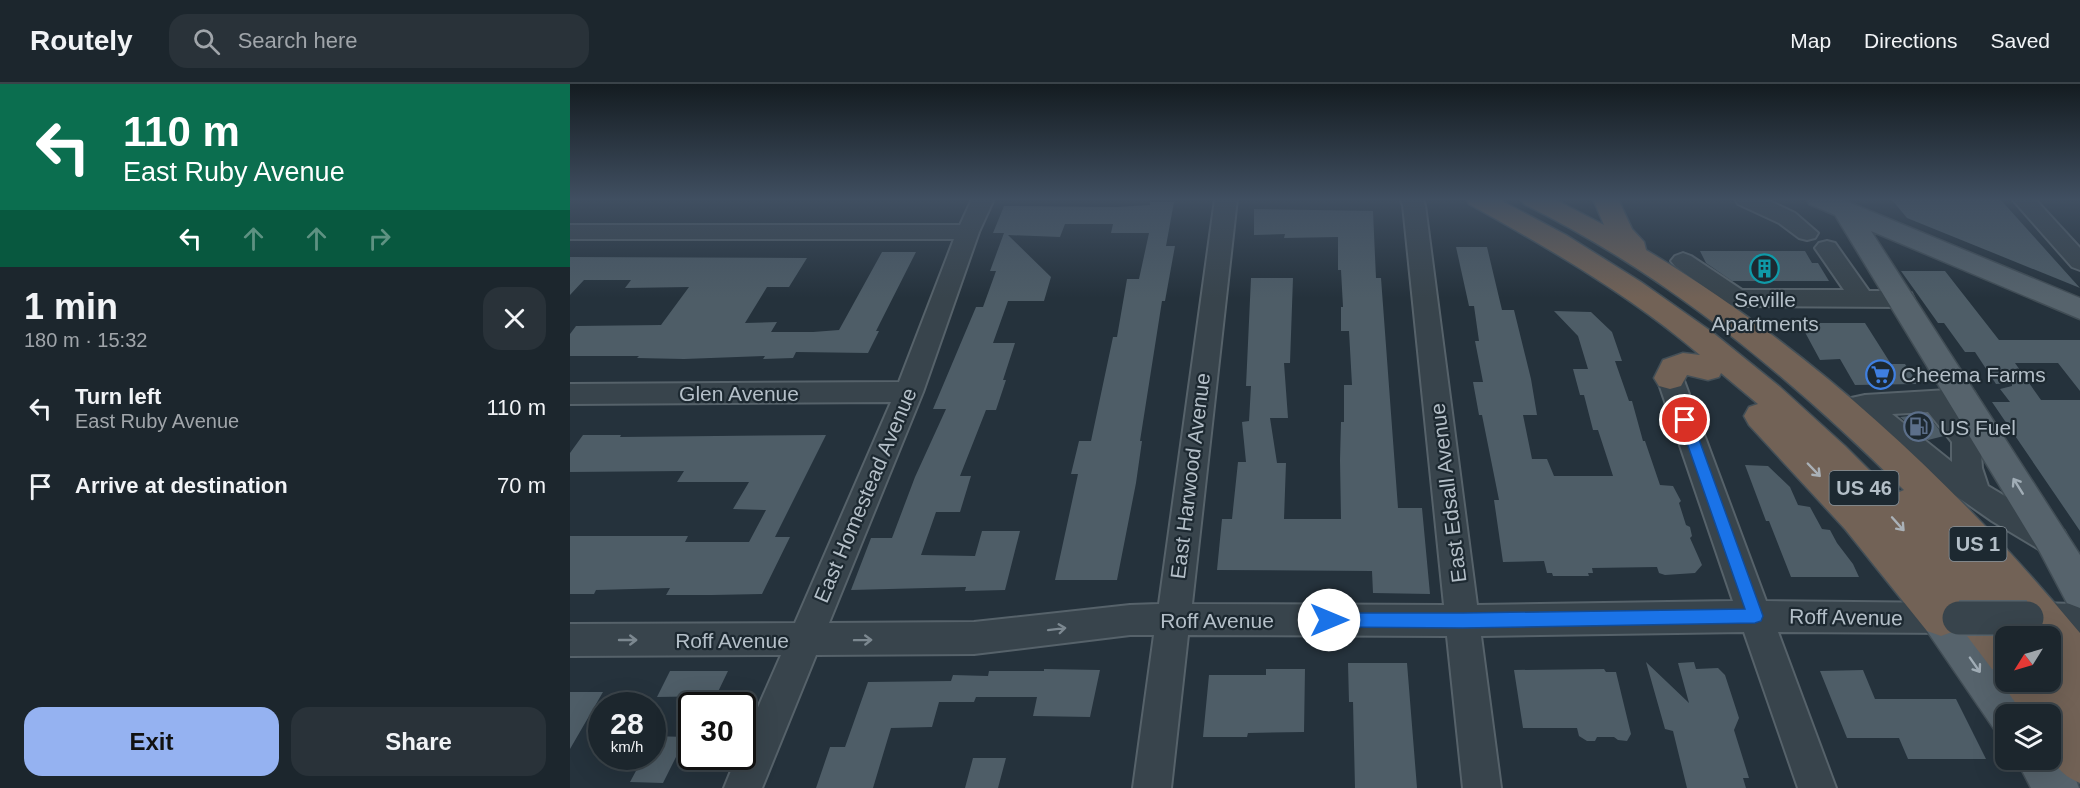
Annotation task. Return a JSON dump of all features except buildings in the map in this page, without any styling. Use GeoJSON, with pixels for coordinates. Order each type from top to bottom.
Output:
{"type":"FeatureCollection","features":[{"type":"Feature","properties":{"kind":"highway"},"geometry":{"type":"LineString","coordinates":[[1533,232],[1708,369],[1773,428],[1830,486],[1950,618]]}},
{"type":"Feature","properties":{"kind":"highway","name":"US 46"},"geometry":{"type":"LineString","coordinates":[[1543,232],[1624,282],[1686,326],[1759,386],[1815,438],[1875,499],[1936,569],[1995,642]]}},
{"type":"Feature","properties":{"kind":"highway","name":"US 46"},"geometry":{"type":"LineString","coordinates":[[1556,232],[1628,266],[1681,302],[1764,366],[1851,444],[1911,505],[1974,576],[2044,623]]}},
{"type":"Feature","properties":{"kind":"highway","name":"US 1"},"geometry":{"type":"LineString","coordinates":[[1599,232],[1674,268],[1753,337],[1853,407],[1944,507],[2080,664]]}},
{"type":"Feature","properties":{"kind":"highway"},"geometry":{"type":"LineString","coordinates":[[1620,232],[1625,240],[1674,268]]}},
{"type":"Feature","properties":{"kind":"highway"},"geometry":{"type":"LineString","coordinates":[[1670,378],[1674,368],[1684,364],[1696,364],[1708,369]]}},
{"type":"Feature","properties":{"kind":"highway"},"geometry":{"type":"LineString","coordinates":[[2061,686],[2080,711]]}},
{"type":"Feature","properties":{"kind":"highway"},"geometry":{"type":"LineString","coordinates":[[2061,734],[2080,761]]}},
{"type":"Feature","properties":{"kind":"main road"},"geometry":{"type":"LineString","coordinates":[[1854,232],[1894,287],[1949,400],[2053,541],[2080,591]]}},
{"type":"Feature","properties":{"kind":"main road"},"geometry":{"type":"LineString","coordinates":[[1900,232],[2080,309]]}},
{"type":"Feature","properties":{"kind":"main road"},"geometry":{"type":"LineString","coordinates":[[1950,618],[2003,704]]}},
{"type":"Feature","properties":{"kind":"main road"},"geometry":{"type":"LineString","coordinates":[[2045,770],[2057,788]]}},
{"type":"Feature","properties":{"kind":"street"},"geometry":{"type":"LineString","coordinates":[[570,232],[628,232]]}},
{"type":"Feature","properties":{"kind":"street","name":"East Homestead Avenue"},"geometry":{"type":"LineString","coordinates":[[743,788],[909,392],[968,232]]}},
{"type":"Feature","properties":{"kind":"street","name":"East Harwood Avenue"},"geometry":{"type":"LineString","coordinates":[[1152,788],[1222,232]]}},
{"type":"Feature","properties":{"kind":"street","name":"East Edsall Avenue"},"geometry":{"type":"LineString","coordinates":[[1417,232],[1482,788]]}},
{"type":"Feature","properties":{"kind":"street"},"geometry":{"type":"LineString","coordinates":[[2052,232],[2080,262]]}},
{"type":"Feature","properties":{"kind":"street"},"geometry":{"type":"LineString","coordinates":[[1827,248],[1856,288]]}},
{"type":"Feature","properties":{"kind":"street"},"geometry":{"type":"LineString","coordinates":[[1674,268],[1737,298],[1894,287]]}},
{"type":"Feature","properties":{"kind":"street"},"geometry":{"type":"LineString","coordinates":[[1670,378],[1817,788]]}},
{"type":"Feature","properties":{"kind":"street","name":"Glen Avenue"},"geometry":{"type":"LineString","coordinates":[[570,394],[909,392]]}},
{"type":"Feature","properties":{"kind":"street"},"geometry":{"type":"LineString","coordinates":[[1853,407],[1949,400],[1966,439],[1967,468],[1975,494]]}},
{"type":"Feature","properties":{"kind":"street"},"geometry":{"type":"LineString","coordinates":[[1853,407],[1975,494],[2053,541]]}},
{"type":"Feature","properties":{"kind":"street","name":"Roff Avenue"},"geometry":{"type":"LineString","coordinates":[[570,640],[974,638],[1130,620],[1172,619],[1463,621],[1755,616],[1950,618],[2044,623]]}},
{"type":"Feature","properties":{"kind":"place","name":"Seville Apartments"},"geometry":{"type":"Point","coordinates":[1765,268]}},
{"type":"Feature","properties":{"kind":"place","name":"Cheema Farms"},"geometry":{"type":"Point","coordinates":[1880,374]}},
{"type":"Feature","properties":{"kind":"place","name":"US Fuel"},"geometry":{"type":"Point","coordinates":[1919,427]}},
{"type":"Feature","properties":{"kind":"route"},"geometry":{"type":"LineString","coordinates":[[1329,620],[1463,621],[1755,616],[1685,420]]}}]}
